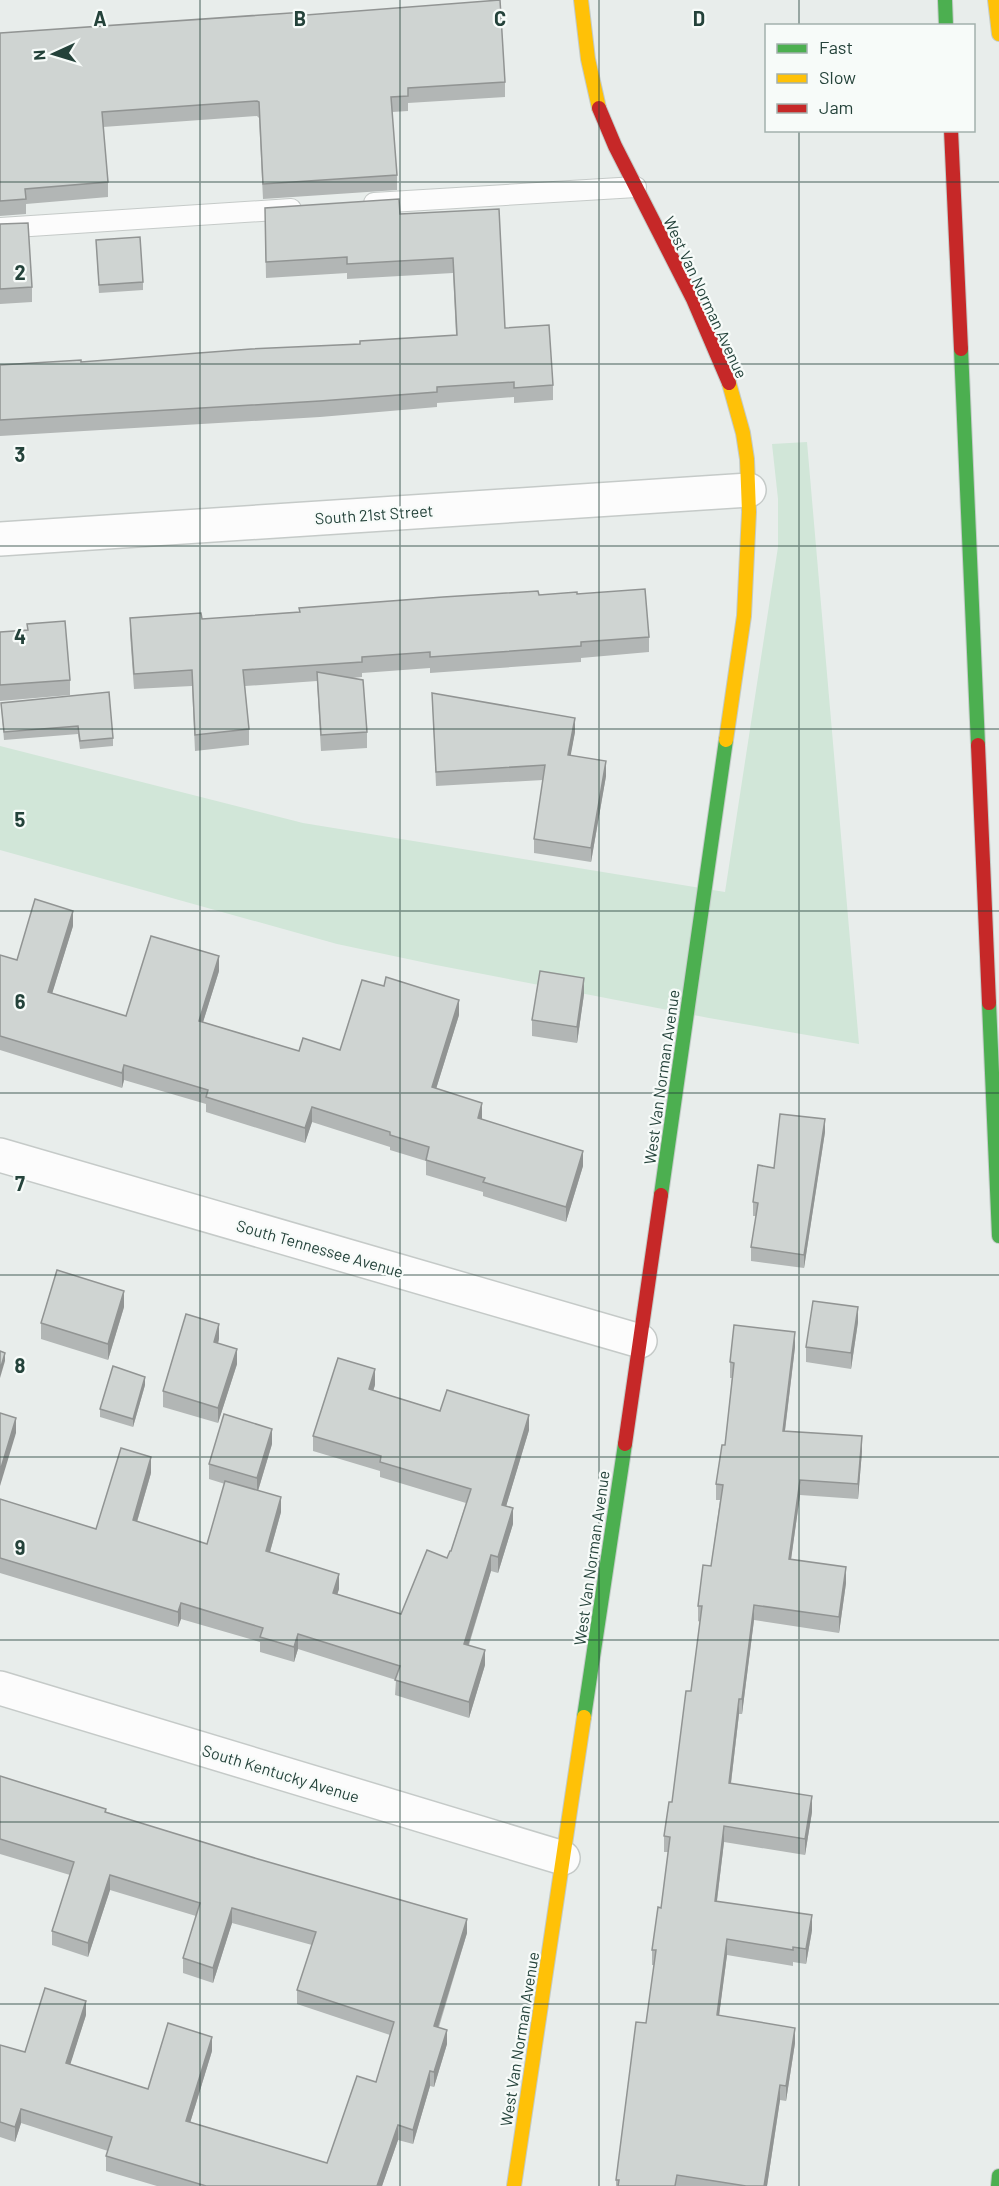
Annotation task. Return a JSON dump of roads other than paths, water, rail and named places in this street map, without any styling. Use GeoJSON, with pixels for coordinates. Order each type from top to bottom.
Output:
{"type":"FeatureCollection","features":[{"type":"Feature","properties":{"kind":"main road","name":"West Van Norman Avenue"},"geometry":{"type":"LineString","coordinates":[[514,2186],[640,1341],[744,616],[749,490],[738,411],[723,366],[603,118],[590,76],[581,0]]}},
{"type":"Feature","properties":{"kind":"main road"},"geometry":{"type":"LineString","coordinates":[[945,0],[946,24]]}},
{"type":"Feature","properties":{"kind":"main road"},"geometry":{"type":"LineString","coordinates":[[996,0],[999,34]]}},
{"type":"Feature","properties":{"kind":"main road"},"geometry":{"type":"LineString","coordinates":[[951,132],[999,1236]]}},
{"type":"Feature","properties":{"kind":"main road"},"geometry":{"type":"LineString","coordinates":[[998,2186],[999,2176]]}},
{"type":"Feature","properties":{"kind":"street","name":"South 21st Street"},"geometry":{"type":"LineString","coordinates":[[0,539],[749,490]]}},
{"type":"Feature","properties":{"kind":"street","name":"South Tennessee Avenue"},"geometry":{"type":"LineString","coordinates":[[0,1155],[640,1341]]}},
{"type":"Feature","properties":{"kind":"street","name":"South Kentucky Avenue"},"geometry":{"type":"LineString","coordinates":[[0,1688],[563,1858]]}},
{"type":"Feature","properties":{"kind":"lane"},"geometry":{"type":"LineString","coordinates":[[357,205],[636,187]]}},
{"type":"Feature","properties":{"kind":"lane"},"geometry":{"type":"LineString","coordinates":[[0,228],[309,208]]}}]}
